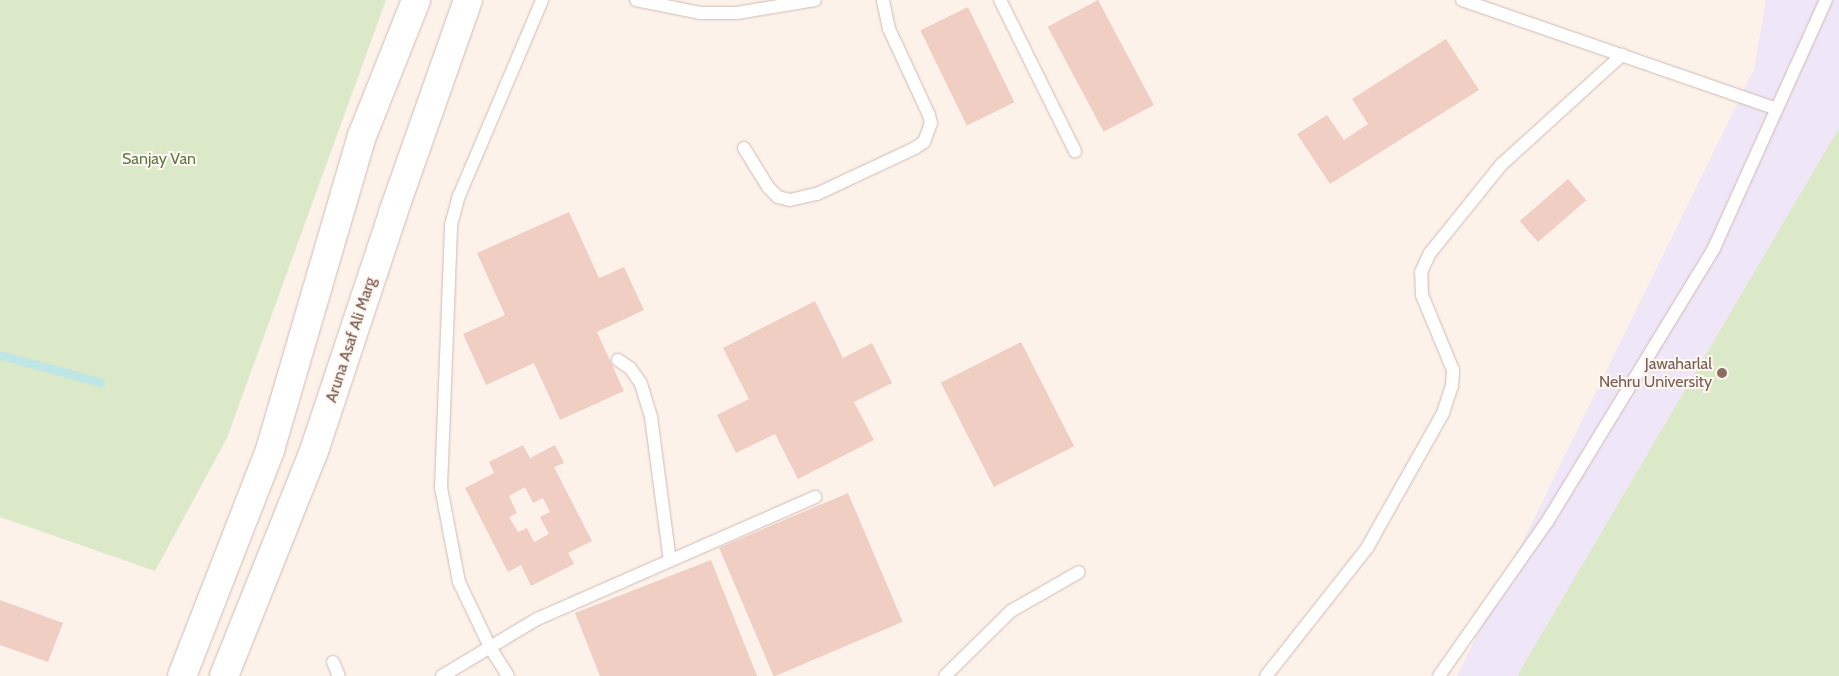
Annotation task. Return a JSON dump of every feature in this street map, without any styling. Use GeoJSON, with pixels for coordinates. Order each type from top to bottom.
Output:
{"type":"FeatureCollection","features":[{"type":"Feature","properties":{"kind":"main road"},"geometry":{"type":"LineString","coordinates":[[182,676],[270,450],[362,136],[416,0]]}},
{"type":"Feature","properties":{"kind":"main road","name":"Aruna Asaf Ali Marg"},"geometry":{"type":"LineString","coordinates":[[224,676],[314,454],[468,0]]}},
{"type":"Feature","properties":{"kind":"lane"},"geometry":{"type":"LineString","coordinates":[[508,676],[490,647],[459,582],[441,488],[451,225],[459,196],[542,0]]}},
{"type":"Feature","properties":{"kind":"lane"},"geometry":{"type":"LineString","coordinates":[[636,0],[700,13],[737,13],[815,0]]}},
{"type":"Feature","properties":{"kind":"lane"},"geometry":{"type":"LineString","coordinates":[[744,148],[768,186],[778,197],[790,200],[817,194],[924,142],[931,123],[929,115],[889,29],[883,0]]}},
{"type":"Feature","properties":{"kind":"lane"},"geometry":{"type":"LineString","coordinates":[[1000,0],[1075,151]]}},
{"type":"Feature","properties":{"kind":"lane"},"geometry":{"type":"LineString","coordinates":[[1462,0],[1777,109]]}},
{"type":"Feature","properties":{"kind":"lane"},"geometry":{"type":"LineString","coordinates":[[1439,676],[1547,522],[1714,248],[1826,0]]}},
{"type":"Feature","properties":{"kind":"lane"},"geometry":{"type":"LineString","coordinates":[[1266,676],[1367,548],[1443,413],[1452,386],[1453,370],[1422,294],[1421,272],[1430,253],[1501,165],[1622,55]]}},
{"type":"Feature","properties":{"kind":"lane"},"geometry":{"type":"LineString","coordinates":[[618,360],[630,368],[641,384],[651,417],[670,560]]}},
{"type":"Feature","properties":{"kind":"lane"},"geometry":{"type":"LineString","coordinates":[[442,676],[537,619],[815,497]]}},
{"type":"Feature","properties":{"kind":"lane"},"geometry":{"type":"LineString","coordinates":[[945,676],[1011,611],[1079,572]]}},
{"type":"Feature","properties":{"kind":"lane"},"geometry":{"type":"LineString","coordinates":[[333,662],[339,676]]}},
{"type":"Feature","properties":{"kind":"shaded area","name":"Jawaharlal Nehru University"},"geometry":{"type":"Polygon","coordinates":[[[1766,0],[1839,0],[1839,676],[1457,676],[1754,69],[1766,0]]]}},
{"type":"Feature","properties":{"kind":"green space","name":"Sanjay Van"},"geometry":{"type":"Polygon","coordinates":[[[0,0],[386,0],[227,438],[155,571],[0,517],[0,0]]]}},
{"type":"Feature","properties":{"kind":"green space"},"geometry":{"type":"Polygon","coordinates":[[[1839,128],[1839,676],[1517,676],[1839,128]]]}},
{"type":"Feature","properties":{"kind":"building"},"geometry":{"type":"Polygon","coordinates":[[[1098,0],[1154,105],[1104,132],[1048,27],[1098,0]]]}},
{"type":"Feature","properties":{"kind":"building"},"geometry":{"type":"Polygon","coordinates":[[[968,7],[1014,102],[967,126],[920,30],[968,7]]]}},
{"type":"Feature","properties":{"kind":"building"},"geometry":{"type":"Polygon","coordinates":[[[1446,39],[1479,90],[1330,184],[1297,134],[1327,115],[1344,140],[1368,124],[1352,99],[1446,39]]]}},
{"type":"Feature","properties":{"kind":"building"},"geometry":{"type":"Polygon","coordinates":[[[1568,179],[1586,200],[1538,242],[1520,221],[1568,179]]]}},
{"type":"Feature","properties":{"kind":"building"},"geometry":{"type":"Polygon","coordinates":[[[569,212],[599,278],[624,267],[644,310],[597,332],[624,391],[560,420],[534,363],[486,385],[463,334],[505,315],[477,253],[569,212]]]}},
{"type":"Feature","properties":{"kind":"building"},"geometry":{"type":"Polygon","coordinates":[[[815,301],[843,358],[872,343],[892,383],[854,402],[874,440],[798,479],[775,434],[736,453],[717,415],[749,399],[723,348],[815,301]]]}},
{"type":"Feature","properties":{"kind":"building"},"geometry":{"type":"Polygon","coordinates":[[[1021,342],[1074,446],[994,487],[941,383],[1021,342]]]}},
{"type":"Feature","properties":{"kind":"building"},"geometry":{"type":"Polygon","coordinates":[[[523,445],[530,458],[555,445],[564,463],[554,467],[592,541],[568,553],[574,564],[531,586],[521,565],[508,572],[465,488],[494,473],[489,462],[523,445]],[[525,487],[509,496],[517,513],[509,517],[518,532],[527,528],[534,542],[549,534],[540,517],[550,512],[543,498],[533,503],[525,487]]]}},
{"type":"Feature","properties":{"kind":"building"},"geometry":{"type":"Polygon","coordinates":[[[848,493],[903,622],[774,676],[719,548],[848,493]]]}},
{"type":"Feature","properties":{"kind":"building"},"geometry":{"type":"Polygon","coordinates":[[[711,560],[757,676],[600,676],[575,613],[711,560]]]}},
{"type":"Feature","properties":{"kind":"building"},"geometry":{"type":"Polygon","coordinates":[[[0,600],[63,623],[48,662],[0,645],[0,600]]]}},
{"type":"Feature","properties":{"kind":"waterway"},"geometry":{"type":"LineString","coordinates":[[0,355],[100,382]]}},
{"type":"Feature","properties":{"kind":"place","name":"Jawaharlal Nehru University"},"geometry":{"type":"Point","coordinates":[1722,373]}}]}
